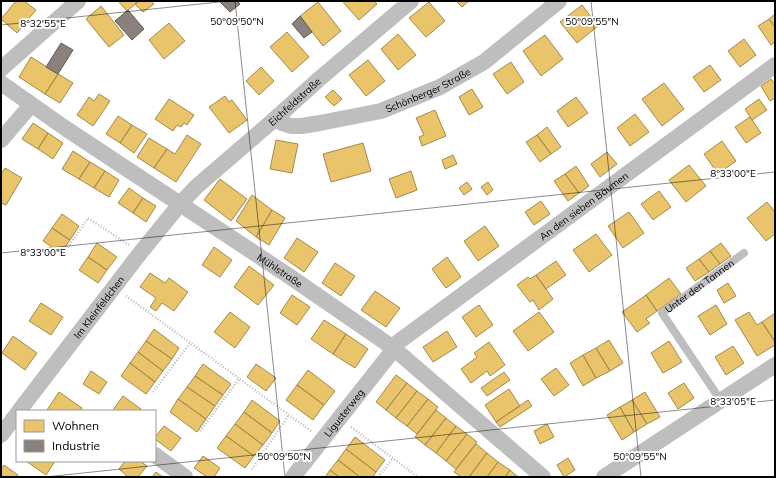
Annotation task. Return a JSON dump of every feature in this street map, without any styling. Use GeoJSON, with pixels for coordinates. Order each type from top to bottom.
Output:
{"type":"FeatureCollection","features":[{"type":"Feature","properties":{"kind":"street"},"geometry":{"type":"LineString","coordinates":[[1,69],[78,1]]}},
{"type":"Feature","properties":{"kind":"street","name":"Eichfeldstraße"},"geometry":{"type":"LineString","coordinates":[[180,204],[196,187],[411,1]]}},
{"type":"Feature","properties":{"kind":"street","name":"Schönberger Straße"},"geometry":{"type":"LineString","coordinates":[[276,118],[282,123],[290,126],[320,123],[381,111],[440,87],[484,62],[560,1]]}},
{"type":"Feature","properties":{"kind":"street","name":"An den sieben Bäumen"},"geometry":{"type":"LineString","coordinates":[[393,348],[400,340],[775,65]]}},
{"type":"Feature","properties":{"kind":"street","name":"Mühlstraße"},"geometry":{"type":"LineString","coordinates":[[1,83],[65,128],[286,274],[393,348],[543,477]]}},
{"type":"Feature","properties":{"kind":"street"},"geometry":{"type":"LineString","coordinates":[[1,140],[31,105]]}},
{"type":"Feature","properties":{"kind":"street","name":"Im Kleinfeldchen"},"geometry":{"type":"LineString","coordinates":[[21,410],[141,252],[180,204]]}},
{"type":"Feature","properties":{"kind":"street","name":"Ligusterweg"},"geometry":{"type":"LineString","coordinates":[[293,477],[393,348]]}},
{"type":"Feature","properties":{"kind":"street"},"geometry":{"type":"LineString","coordinates":[[604,477],[775,365]]}},
{"type":"Feature","properties":{"kind":"street"},"geometry":{"type":"LineString","coordinates":[[1,435],[16,415]]}},
{"type":"Feature","properties":{"kind":"street"},"geometry":{"type":"LineString","coordinates":[[156,456],[185,477]]}},
{"type":"Feature","properties":{"kind":"lane","name":"Unter den Tannen"},"geometry":{"type":"LineString","coordinates":[[721,401],[662,313],[744,253]]}},
{"type":"Feature","properties":{"kind":"path"},"geometry":{"type":"LineString","coordinates":[[66,250],[88,218],[141,252]]}},
{"type":"Feature","properties":{"kind":"path"},"geometry":{"type":"LineString","coordinates":[[114,288],[323,440]]}},
{"type":"Feature","properties":{"kind":"path"},"geometry":{"type":"LineString","coordinates":[[153,392],[190,343]]}},
{"type":"Feature","properties":{"kind":"path"},"geometry":{"type":"LineString","coordinates":[[200,431],[239,378]]}},
{"type":"Feature","properties":{"kind":"path"},"geometry":{"type":"LineString","coordinates":[[252,469],[289,415]]}},
{"type":"Feature","properties":{"kind":"path"},"geometry":{"type":"LineString","coordinates":[[339,419],[418,477]]}},
{"type":"Feature","properties":{"kind":"path"},"geometry":{"type":"LineString","coordinates":[[378,477],[393,458]]}},
{"type":"Feature","properties":{"kind":"building: Wohnen"},"geometry":{"type":"Polygon","coordinates":[[[16,1],[24,1],[36,10],[17,33],[1,19],[16,1]]]}},
{"type":"Feature","properties":{"kind":"building: Wohnen"},"geometry":{"type":"Polygon","coordinates":[[[118,1],[139,1],[127,11],[118,1]]]}},
{"type":"Feature","properties":{"kind":"building: Wohnen"},"geometry":{"type":"Polygon","coordinates":[[[139,1],[151,1],[154,4],[143,12],[135,4],[139,1]]]}},
{"type":"Feature","properties":{"kind":"building: Wohnen"},"geometry":{"type":"Polygon","coordinates":[[[342,1],[374,1],[377,4],[359,20],[342,1]]]}},
{"type":"Feature","properties":{"kind":"building: Wohnen"},"geometry":{"type":"Polygon","coordinates":[[[456,1],[469,1],[462,7],[456,1]]]}},
{"type":"Feature","properties":{"kind":"building: Wohnen"},"geometry":{"type":"Polygon","coordinates":[[[318,2],[341,31],[323,46],[300,16],[318,2]]]}},
{"type":"Feature","properties":{"kind":"building: Wohnen"},"geometry":{"type":"Polygon","coordinates":[[[429,2],[445,21],[426,37],[409,18],[429,2]]]}},
{"type":"Feature","properties":{"kind":"building: Wohnen"},"geometry":{"type":"Polygon","coordinates":[[[582,5],[598,26],[577,43],[560,22],[582,5]]]}},
{"type":"Feature","properties":{"kind":"building: Wohnen"},"geometry":{"type":"Polygon","coordinates":[[[101,6],[124,35],[109,47],[86,19],[101,6]]]}},
{"type":"Feature","properties":{"kind":"building: Wohnen"},"geometry":{"type":"Polygon","coordinates":[[[775,14],[775,27],[769,19],[775,14]]]}},
{"type":"Feature","properties":{"kind":"building: Wohnen"},"geometry":{"type":"Polygon","coordinates":[[[769,19],[775,27],[775,42],[771,45],[758,26],[769,19]]]}},
{"type":"Feature","properties":{"kind":"building: Wohnen"},"geometry":{"type":"Polygon","coordinates":[[[169,23],[185,41],[164,59],[149,40],[169,23]]]}},
{"type":"Feature","properties":{"kind":"building: Wohnen"},"geometry":{"type":"Polygon","coordinates":[[[287,32],[309,57],[292,72],[270,47],[287,32]]]}},
{"type":"Feature","properties":{"kind":"building: Wohnen"},"geometry":{"type":"Polygon","coordinates":[[[398,34],[416,55],[398,70],[381,49],[398,34]]]}},
{"type":"Feature","properties":{"kind":"building: Wohnen"},"geometry":{"type":"Polygon","coordinates":[[[545,35],[563,59],[541,76],[523,51],[545,35]]]}},
{"type":"Feature","properties":{"kind":"building: Wohnen"},"geometry":{"type":"Polygon","coordinates":[[[744,39],[756,55],[740,67],[728,51],[744,39]]]}},
{"type":"Feature","properties":{"kind":"building: Wohnen"},"geometry":{"type":"Polygon","coordinates":[[[31,57],[58,74],[45,94],[19,77],[31,57]]]}},
{"type":"Feature","properties":{"kind":"building: Wohnen"},"geometry":{"type":"Polygon","coordinates":[[[368,60],[385,81],[366,96],[349,75],[368,60]]]}},
{"type":"Feature","properties":{"kind":"building: Wohnen"},"geometry":{"type":"Polygon","coordinates":[[[511,62],[524,82],[507,94],[493,74],[511,62]]]}},
{"type":"Feature","properties":{"kind":"building: Wohnen"},"geometry":{"type":"Polygon","coordinates":[[[710,65],[721,80],[704,92],[693,77],[710,65]]]}},
{"type":"Feature","properties":{"kind":"building: Wohnen"},"geometry":{"type":"Polygon","coordinates":[[[261,67],[274,81],[259,95],[246,81],[261,67]]]}},
{"type":"Feature","properties":{"kind":"building: Wohnen"},"geometry":{"type":"Polygon","coordinates":[[[58,74],[73,83],[60,103],[45,94],[58,74]]]}},
{"type":"Feature","properties":{"kind":"building: Wohnen"},"geometry":{"type":"Polygon","coordinates":[[[771,79],[775,84],[775,98],[770,101],[761,86],[771,79]]]}},
{"type":"Feature","properties":{"kind":"building: Wohnen"},"geometry":{"type":"Polygon","coordinates":[[[664,83],[684,109],[662,126],[642,99],[664,83]]]}},
{"type":"Feature","properties":{"kind":"building: Wohnen"},"geometry":{"type":"Polygon","coordinates":[[[472,89],[483,107],[469,115],[459,97],[472,89]]]}},
{"type":"Feature","properties":{"kind":"building: Wohnen"},"geometry":{"type":"Polygon","coordinates":[[[333,90],[342,99],[334,106],[325,97],[333,90]]]}},
{"type":"Feature","properties":{"kind":"building: Wohnen"},"geometry":{"type":"Polygon","coordinates":[[[99,94],[110,101],[93,126],[77,115],[89,97],[94,101],[99,94]]]}},
{"type":"Feature","properties":{"kind":"building: Wohnen"},"geometry":{"type":"Polygon","coordinates":[[[225,96],[229,102],[232,100],[247,120],[229,133],[209,107],[225,96]]]}},
{"type":"Feature","properties":{"kind":"building: Wohnen"},"geometry":{"type":"Polygon","coordinates":[[[576,97],[588,113],[568,127],[557,111],[576,97]]]}},
{"type":"Feature","properties":{"kind":"building: Wohnen"},"geometry":{"type":"Polygon","coordinates":[[[169,99],[194,115],[187,125],[184,123],[181,127],[177,125],[173,131],[155,119],[169,99]]]}},
{"type":"Feature","properties":{"kind":"building: Wohnen"},"geometry":{"type":"Polygon","coordinates":[[[759,99],[767,110],[752,120],[745,109],[759,99]]]}},
{"type":"Feature","properties":{"kind":"building: Wohnen"},"geometry":{"type":"Polygon","coordinates":[[[435,110],[446,136],[422,146],[419,137],[424,135],[416,118],[435,110]]]}},
{"type":"Feature","properties":{"kind":"building: Wohnen"},"geometry":{"type":"Polygon","coordinates":[[[635,114],[649,132],[630,146],[617,128],[635,114]]]}},
{"type":"Feature","properties":{"kind":"building: Wohnen"},"geometry":{"type":"Polygon","coordinates":[[[118,116],[132,125],[120,143],[106,134],[118,116]]]}},
{"type":"Feature","properties":{"kind":"building: Wohnen"},"geometry":{"type":"Polygon","coordinates":[[[750,117],[761,133],[746,143],[735,127],[750,117]]]}},
{"type":"Feature","properties":{"kind":"building: Wohnen"},"geometry":{"type":"Polygon","coordinates":[[[33,123],[48,133],[38,149],[22,139],[33,123]]]}},
{"type":"Feature","properties":{"kind":"building: Wohnen"},"geometry":{"type":"Polygon","coordinates":[[[132,125],[147,134],[134,153],[120,143],[132,125]]]}},
{"type":"Feature","properties":{"kind":"building: Wohnen"},"geometry":{"type":"Polygon","coordinates":[[[547,127],[561,147],[551,154],[537,135],[547,127]]]}},
{"type":"Feature","properties":{"kind":"building: Wohnen"},"geometry":{"type":"Polygon","coordinates":[[[48,133],[63,143],[53,159],[38,149],[48,133]]]}},
{"type":"Feature","properties":{"kind":"building: Wohnen"},"geometry":{"type":"Polygon","coordinates":[[[187,135],[201,144],[176,182],[154,168],[167,149],[175,154],[187,135]]]}},
{"type":"Feature","properties":{"kind":"building: Wohnen"},"geometry":{"type":"Polygon","coordinates":[[[537,135],[551,154],[540,162],[526,142],[537,135]]]}},
{"type":"Feature","properties":{"kind":"building: Wohnen"},"geometry":{"type":"Polygon","coordinates":[[[149,138],[167,149],[154,168],[137,157],[149,138]]]}},
{"type":"Feature","properties":{"kind":"building: Wohnen"},"geometry":{"type":"Polygon","coordinates":[[[276,140],[298,144],[292,173],[270,169],[276,140]]]}},
{"type":"Feature","properties":{"kind":"building: Wohnen"},"geometry":{"type":"Polygon","coordinates":[[[722,141],[736,161],[718,174],[704,154],[722,141]]]}},
{"type":"Feature","properties":{"kind":"building: Wohnen"},"geometry":{"type":"Polygon","coordinates":[[[363,143],[371,171],[331,182],[323,154],[363,143]]]}},
{"type":"Feature","properties":{"kind":"building: Wohnen"},"geometry":{"type":"Polygon","coordinates":[[[73,151],[90,162],[79,179],[62,169],[73,151]]]}},
{"type":"Feature","properties":{"kind":"building: Wohnen"},"geometry":{"type":"Polygon","coordinates":[[[607,152],[617,164],[600,177],[591,164],[607,152]]]}},
{"type":"Feature","properties":{"kind":"building: Wohnen"},"geometry":{"type":"Polygon","coordinates":[[[453,155],[457,164],[445,169],[442,160],[453,155]]]}},
{"type":"Feature","properties":{"kind":"building: Wohnen"},"geometry":{"type":"Polygon","coordinates":[[[90,162],[105,171],[94,188],[79,179],[90,162]]]}},
{"type":"Feature","properties":{"kind":"building: Wohnen"},"geometry":{"type":"Polygon","coordinates":[[[689,165],[706,186],[686,202],[669,180],[689,165]]]}},
{"type":"Feature","properties":{"kind":"building: Wohnen"},"geometry":{"type":"Polygon","coordinates":[[[576,166],[589,186],[579,193],[565,174],[576,166]]]}},
{"type":"Feature","properties":{"kind":"building: Wohnen"},"geometry":{"type":"Polygon","coordinates":[[[5,168],[22,178],[6,205],[1,203],[1,174],[5,168]]]}},
{"type":"Feature","properties":{"kind":"building: Wohnen"},"geometry":{"type":"Polygon","coordinates":[[[105,171],[119,180],[109,197],[94,188],[105,171]]]}},
{"type":"Feature","properties":{"kind":"building: Wohnen"},"geometry":{"type":"Polygon","coordinates":[[[411,171],[417,190],[396,198],[389,179],[411,171]]]}},
{"type":"Feature","properties":{"kind":"building: Wohnen"},"geometry":{"type":"Polygon","coordinates":[[[565,174],[579,193],[568,201],[554,181],[565,174]]]}},
{"type":"Feature","properties":{"kind":"building: Wohnen"},"geometry":{"type":"Polygon","coordinates":[[[220,179],[247,199],[231,221],[204,200],[220,179]]]}},
{"type":"Feature","properties":{"kind":"building: Wohnen"},"geometry":{"type":"Polygon","coordinates":[[[467,182],[472,189],[464,195],[459,188],[467,182]]]}},
{"type":"Feature","properties":{"kind":"building: Wohnen"},"geometry":{"type":"Polygon","coordinates":[[[488,182],[493,190],[487,195],[481,187],[488,182]]]}},
{"type":"Feature","properties":{"kind":"building: Wohnen"},"geometry":{"type":"Polygon","coordinates":[[[129,188],[143,198],[133,213],[118,203],[129,188]]]}},
{"type":"Feature","properties":{"kind":"building: Wohnen"},"geometry":{"type":"Polygon","coordinates":[[[659,191],[671,207],[653,220],[641,204],[659,191]]]}},
{"type":"Feature","properties":{"kind":"building: Wohnen"},"geometry":{"type":"Polygon","coordinates":[[[252,195],[272,210],[256,237],[236,221],[252,195]]]}},
{"type":"Feature","properties":{"kind":"building: Wohnen"},"geometry":{"type":"Polygon","coordinates":[[[143,198],[156,206],[146,222],[133,213],[143,198]]]}},
{"type":"Feature","properties":{"kind":"building: Wohnen"},"geometry":{"type":"Polygon","coordinates":[[[541,201],[550,214],[534,225],[525,212],[541,201]]]}},
{"type":"Feature","properties":{"kind":"building: Wohnen"},"geometry":{"type":"Polygon","coordinates":[[[767,202],[775,212],[775,234],[766,241],[747,218],[767,202]]]}},
{"type":"Feature","properties":{"kind":"building: Wohnen"},"geometry":{"type":"Polygon","coordinates":[[[272,210],[285,218],[269,245],[256,237],[272,210]]]}},
{"type":"Feature","properties":{"kind":"building: Wohnen"},"geometry":{"type":"Polygon","coordinates":[[[629,212],[644,233],[623,248],[608,226],[629,212]]]}},
{"type":"Feature","properties":{"kind":"building: Wohnen"},"geometry":{"type":"Polygon","coordinates":[[[62,214],[79,226],[70,240],[52,228],[62,214]]]}},
{"type":"Feature","properties":{"kind":"building: Wohnen"},"geometry":{"type":"Polygon","coordinates":[[[485,226],[499,246],[478,261],[464,241],[485,226]]]}},
{"type":"Feature","properties":{"kind":"building: Wohnen"},"geometry":{"type":"Polygon","coordinates":[[[52,228],[70,240],[61,253],[43,241],[52,228]]]}},
{"type":"Feature","properties":{"kind":"building: Wohnen"},"geometry":{"type":"Polygon","coordinates":[[[596,234],[612,255],[589,272],[573,250],[596,234]]]}},
{"type":"Feature","properties":{"kind":"building: Wohnen"},"geometry":{"type":"Polygon","coordinates":[[[297,238],[318,252],[304,272],[284,258],[297,238]]]}},
{"type":"Feature","properties":{"kind":"building: Wohnen"},"geometry":{"type":"Polygon","coordinates":[[[97,243],[117,257],[107,270],[88,257],[97,243]]]}},
{"type":"Feature","properties":{"kind":"building: Wohnen"},"geometry":{"type":"Polygon","coordinates":[[[721,243],[731,256],[720,264],[710,251],[721,243]]]}},
{"type":"Feature","properties":{"kind":"building: Wohnen"},"geometry":{"type":"Polygon","coordinates":[[[214,247],[232,260],[220,277],[202,265],[214,247]]]}},
{"type":"Feature","properties":{"kind":"building: Wohnen"},"geometry":{"type":"Polygon","coordinates":[[[710,251],[720,264],[709,272],[699,259],[710,251]]]}},
{"type":"Feature","properties":{"kind":"building: Wohnen"},"geometry":{"type":"Polygon","coordinates":[[[88,257],[107,270],[98,283],[79,270],[88,257]]]}},
{"type":"Feature","properties":{"kind":"building: Wohnen"},"geometry":{"type":"Polygon","coordinates":[[[447,257],[461,277],[446,288],[432,269],[447,257]]]}},
{"type":"Feature","properties":{"kind":"building: Wohnen"},"geometry":{"type":"Polygon","coordinates":[[[699,259],[709,272],[695,281],[686,268],[699,259]]]}},
{"type":"Feature","properties":{"kind":"building: Wohnen"},"geometry":{"type":"Polygon","coordinates":[[[556,261],[566,275],[546,289],[536,275],[556,261]]]}},
{"type":"Feature","properties":{"kind":"building: Wohnen"},"geometry":{"type":"Polygon","coordinates":[[[335,263],[355,276],[341,296],[322,283],[335,263]]]}},
{"type":"Feature","properties":{"kind":"building: Wohnen"},"geometry":{"type":"Polygon","coordinates":[[[249,266],[274,285],[258,305],[234,287],[249,266]]]}},
{"type":"Feature","properties":{"kind":"building: Wohnen"},"geometry":{"type":"Polygon","coordinates":[[[150,273],[165,283],[169,278],[188,292],[174,311],[162,303],[156,311],[150,307],[156,298],[140,287],[150,273]]]}},
{"type":"Feature","properties":{"kind":"building: Wohnen"},"geometry":{"type":"Polygon","coordinates":[[[536,275],[553,299],[539,310],[533,300],[530,302],[517,285],[528,277],[530,279],[536,275]]]}},
{"type":"Feature","properties":{"kind":"building: Wohnen"},"geometry":{"type":"Polygon","coordinates":[[[669,278],[681,294],[657,311],[646,295],[669,278]]]}},
{"type":"Feature","properties":{"kind":"building: Wohnen"},"geometry":{"type":"Polygon","coordinates":[[[728,283],[736,296],[724,303],[717,290],[728,283]]]}},
{"type":"Feature","properties":{"kind":"building: Wohnen"},"geometry":{"type":"Polygon","coordinates":[[[375,291],[400,308],[386,327],[361,310],[375,291]]]}},
{"type":"Feature","properties":{"kind":"building: Wohnen"},"geometry":{"type":"Polygon","coordinates":[[[292,295],[310,307],[297,325],[280,313],[292,295]]]}},
{"type":"Feature","properties":{"kind":"building: Wohnen"},"geometry":{"type":"Polygon","coordinates":[[[646,295],[657,311],[646,319],[650,323],[637,332],[622,312],[646,295]]]}},
{"type":"Feature","properties":{"kind":"building: Wohnen"},"geometry":{"type":"Polygon","coordinates":[[[41,303],[63,317],[51,335],[29,321],[41,303]]]}},
{"type":"Feature","properties":{"kind":"building: Wohnen"},"geometry":{"type":"Polygon","coordinates":[[[479,305],[493,325],[476,337],[462,317],[479,305]]]}},
{"type":"Feature","properties":{"kind":"building: Wohnen"},"geometry":{"type":"Polygon","coordinates":[[[716,305],[727,324],[710,335],[698,316],[716,305]]]}},
{"type":"Feature","properties":{"kind":"building: Wohnen"},"geometry":{"type":"Polygon","coordinates":[[[230,312],[250,327],[235,348],[214,332],[230,312]]]}},
{"type":"Feature","properties":{"kind":"building: Wohnen"},"geometry":{"type":"Polygon","coordinates":[[[539,312],[554,332],[528,351],[513,331],[539,312]]]}},
{"type":"Feature","properties":{"kind":"building: Wohnen"},"geometry":{"type":"Polygon","coordinates":[[[749,312],[757,325],[762,322],[775,342],[775,345],[757,356],[735,320],[749,312]]]}},
{"type":"Feature","properties":{"kind":"building: Wohnen"},"geometry":{"type":"Polygon","coordinates":[[[775,313],[775,342],[762,322],[775,313]]]}},
{"type":"Feature","properties":{"kind":"building: Wohnen"},"geometry":{"type":"Polygon","coordinates":[[[324,320],[346,334],[333,354],[311,339],[324,320]]]}},
{"type":"Feature","properties":{"kind":"building: Wohnen"},"geometry":{"type":"Polygon","coordinates":[[[154,329],[179,348],[172,359],[146,341],[154,329]]]}},
{"type":"Feature","properties":{"kind":"building: Wohnen"},"geometry":{"type":"Polygon","coordinates":[[[447,331],[457,347],[433,362],[423,347],[447,331]]]}},
{"type":"Feature","properties":{"kind":"building: Wohnen"},"geometry":{"type":"Polygon","coordinates":[[[346,334],[368,349],[355,368],[333,354],[346,334]]]}},
{"type":"Feature","properties":{"kind":"building: Wohnen"},"geometry":{"type":"Polygon","coordinates":[[[13,336],[37,353],[25,370],[2,353],[13,336]]]}},
{"type":"Feature","properties":{"kind":"building: Wohnen"},"geometry":{"type":"Polygon","coordinates":[[[609,340],[623,363],[610,371],[596,348],[609,340]]]}},
{"type":"Feature","properties":{"kind":"building: Wohnen"},"geometry":{"type":"Polygon","coordinates":[[[146,341],[172,359],[163,371],[138,352],[146,341]]]}},
{"type":"Feature","properties":{"kind":"building: Wohnen"},"geometry":{"type":"Polygon","coordinates":[[[669,341],[682,362],[663,373],[651,353],[669,341]]]}},
{"type":"Feature","properties":{"kind":"building: Wohnen"},"geometry":{"type":"Polygon","coordinates":[[[489,342],[505,365],[490,376],[487,371],[471,383],[461,369],[477,357],[474,353],[489,342]]]}},
{"type":"Feature","properties":{"kind":"building: Wohnen"},"geometry":{"type":"Polygon","coordinates":[[[733,346],[744,363],[726,375],[715,357],[733,346]]]}},
{"type":"Feature","properties":{"kind":"building: Wohnen"},"geometry":{"type":"Polygon","coordinates":[[[596,348],[610,371],[596,378],[583,355],[596,348]]]}},
{"type":"Feature","properties":{"kind":"building: Wohnen"},"geometry":{"type":"Polygon","coordinates":[[[138,352],[163,371],[155,382],[130,363],[138,352]]]}},
{"type":"Feature","properties":{"kind":"building: Wohnen"},"geometry":{"type":"Polygon","coordinates":[[[583,355],[596,378],[583,386],[570,363],[583,355]]]}},
{"type":"Feature","properties":{"kind":"building: Wohnen"},"geometry":{"type":"Polygon","coordinates":[[[130,363],[155,382],[146,394],[121,376],[130,363]]]}},
{"type":"Feature","properties":{"kind":"building: Wohnen"},"geometry":{"type":"Polygon","coordinates":[[[203,364],[231,384],[223,395],[195,376],[203,364]]]}},
{"type":"Feature","properties":{"kind":"building: Wohnen"},"geometry":{"type":"Polygon","coordinates":[[[256,364],[276,378],[266,391],[247,377],[256,364]]]}},
{"type":"Feature","properties":{"kind":"building: Wohnen"},"geometry":{"type":"Polygon","coordinates":[[[556,368],[569,385],[554,396],[541,379],[556,368]]]}},
{"type":"Feature","properties":{"kind":"building: Wohnen"},"geometry":{"type":"Polygon","coordinates":[[[308,370],[335,391],[324,405],[297,385],[308,370]]]}},
{"type":"Feature","properties":{"kind":"building: Wohnen"},"geometry":{"type":"Polygon","coordinates":[[[91,371],[107,382],[99,394],[83,384],[91,371]]]}},
{"type":"Feature","properties":{"kind":"building: Wohnen"},"geometry":{"type":"Polygon","coordinates":[[[504,372],[510,380],[487,396],[481,388],[504,372]]]}},
{"type":"Feature","properties":{"kind":"building: Wohnen"},"geometry":{"type":"Polygon","coordinates":[[[396,375],[407,383],[386,410],[376,402],[396,375]]]}},
{"type":"Feature","properties":{"kind":"building: Wohnen"},"geometry":{"type":"Polygon","coordinates":[[[195,376],[223,395],[215,406],[187,387],[195,376]]]}},
{"type":"Feature","properties":{"kind":"building: Wohnen"},"geometry":{"type":"Polygon","coordinates":[[[407,383],[417,391],[396,418],[386,410],[407,383]]]}},
{"type":"Feature","properties":{"kind":"building: Wohnen"},"geometry":{"type":"Polygon","coordinates":[[[684,383],[694,398],[678,409],[668,393],[684,383]]]}},
{"type":"Feature","properties":{"kind":"building: Wohnen"},"geometry":{"type":"Polygon","coordinates":[[[297,385],[324,405],[313,420],[286,400],[297,385]]]}},
{"type":"Feature","properties":{"kind":"building: Wohnen"},"geometry":{"type":"Polygon","coordinates":[[[187,387],[215,406],[206,419],[178,399],[187,387]]]}},
{"type":"Feature","properties":{"kind":"building: Wohnen"},"geometry":{"type":"Polygon","coordinates":[[[509,389],[520,406],[496,422],[485,405],[509,389]]]}},
{"type":"Feature","properties":{"kind":"building: Wohnen"},"geometry":{"type":"Polygon","coordinates":[[[417,391],[428,399],[407,426],[396,418],[417,391]]]}},
{"type":"Feature","properties":{"kind":"building: Wohnen"},"geometry":{"type":"Polygon","coordinates":[[[59,392],[82,408],[81,410],[47,410],[59,392]]]}},
{"type":"Feature","properties":{"kind":"building: Wohnen"},"geometry":{"type":"Polygon","coordinates":[[[645,392],[660,417],[647,424],[632,400],[645,392]]]}},
{"type":"Feature","properties":{"kind":"building: Wohnen"},"geometry":{"type":"Polygon","coordinates":[[[123,396],[141,409],[140,410],[113,410],[123,396]]]}},
{"type":"Feature","properties":{"kind":"building: Wohnen"},"geometry":{"type":"Polygon","coordinates":[[[178,399],[206,419],[197,432],[170,412],[178,399]]]}},
{"type":"Feature","properties":{"kind":"building: Wohnen"},"geometry":{"type":"Polygon","coordinates":[[[428,399],[438,407],[417,434],[407,426],[428,399]]]}},
{"type":"Feature","properties":{"kind":"building: Wohnen"},"geometry":{"type":"Polygon","coordinates":[[[252,400],[280,421],[272,433],[244,412],[252,400]]]}},
{"type":"Feature","properties":{"kind":"building: Wohnen"},"geometry":{"type":"Polygon","coordinates":[[[528,400],[532,406],[500,427],[496,422],[528,400]]]}},
{"type":"Feature","properties":{"kind":"building: Wohnen"},"geometry":{"type":"Polygon","coordinates":[[[632,400],[647,424],[634,432],[620,407],[632,400]]]}},
{"type":"Feature","properties":{"kind":"building: Wohnen"},"geometry":{"type":"Polygon","coordinates":[[[620,407],[634,432],[622,440],[607,415],[620,407]]]}},
{"type":"Feature","properties":{"kind":"building: Wohnen"},"geometry":{"type":"Polygon","coordinates":[[[436,410],[446,418],[425,445],[415,437],[436,410]]]}},
{"type":"Feature","properties":{"kind":"building: Wohnen"},"geometry":{"type":"Polygon","coordinates":[[[244,412],[272,433],[263,445],[235,424],[244,412]]]}},
{"type":"Feature","properties":{"kind":"building: Wohnen"},"geometry":{"type":"Polygon","coordinates":[[[446,418],[456,426],[436,453],[425,445],[446,418]]]}},
{"type":"Feature","properties":{"kind":"building: Wohnen"},"geometry":{"type":"Polygon","coordinates":[[[235,424],[263,445],[254,456],[226,436],[235,424]]]}},
{"type":"Feature","properties":{"kind":"building: Wohnen"},"geometry":{"type":"Polygon","coordinates":[[[547,424],[554,437],[540,444],[534,431],[547,424]]]}},
{"type":"Feature","properties":{"kind":"building: Wohnen"},"geometry":{"type":"Polygon","coordinates":[[[164,426],[181,438],[171,451],[156,440],[156,436],[164,426]]]}},
{"type":"Feature","properties":{"kind":"building: Wohnen"},"geometry":{"type":"Polygon","coordinates":[[[456,426],[467,434],[446,461],[436,453],[456,426]]]}},
{"type":"Feature","properties":{"kind":"building: Wohnen"},"geometry":{"type":"Polygon","coordinates":[[[467,434],[477,442],[456,469],[446,461],[467,434]]]}},
{"type":"Feature","properties":{"kind":"building: Wohnen"},"geometry":{"type":"Polygon","coordinates":[[[226,436],[254,456],[245,468],[217,448],[226,436]]]}},
{"type":"Feature","properties":{"kind":"building: Wohnen"},"geometry":{"type":"Polygon","coordinates":[[[355,437],[385,460],[376,472],[346,449],[355,437]]]}},
{"type":"Feature","properties":{"kind":"building: Wohnen"},"geometry":{"type":"Polygon","coordinates":[[[476,444],[487,453],[469,477],[461,477],[454,472],[476,444]]]}},
{"type":"Feature","properties":{"kind":"building: Wohnen"},"geometry":{"type":"Polygon","coordinates":[[[346,449],[376,472],[373,477],[360,477],[338,460],[346,449]]]}},
{"type":"Feature","properties":{"kind":"building: Wohnen"},"geometry":{"type":"Polygon","coordinates":[[[487,453],[498,462],[487,477],[469,477],[487,453]]]}},
{"type":"Feature","properties":{"kind":"building: Wohnen"},"geometry":{"type":"Polygon","coordinates":[[[203,456],[220,468],[214,477],[207,477],[194,468],[203,456]]]}},
{"type":"Feature","properties":{"kind":"building: Wohnen"},"geometry":{"type":"Polygon","coordinates":[[[568,458],[575,470],[564,477],[557,465],[568,458]]]}},
{"type":"Feature","properties":{"kind":"building: Wohnen"},"geometry":{"type":"Polygon","coordinates":[[[338,460],[360,477],[339,477],[330,470],[338,460]]]}},
{"type":"Feature","properties":{"kind":"building: Wohnen"},"geometry":{"type":"Polygon","coordinates":[[[27,462],[54,462],[46,475],[27,462]]]}},
{"type":"Feature","properties":{"kind":"building: Wohnen"},"geometry":{"type":"Polygon","coordinates":[[[124,462],[141,462],[147,466],[138,477],[128,477],[119,469],[124,462]]]}},
{"type":"Feature","properties":{"kind":"building: Wohnen"},"geometry":{"type":"Polygon","coordinates":[[[498,462],[510,470],[505,477],[487,477],[498,462]]]}},
{"type":"Feature","properties":{"kind":"building: Wohnen"},"geometry":{"type":"Polygon","coordinates":[[[4,465],[18,475],[16,477],[1,477],[1,469],[4,465]]]}},
{"type":"Feature","properties":{"kind":"building: Wohnen"},"geometry":{"type":"Polygon","coordinates":[[[330,470],[339,477],[325,477],[330,470]]]}},
{"type":"Feature","properties":{"kind":"building: Wohnen"},"geometry":{"type":"Polygon","coordinates":[[[510,470],[518,477],[505,477],[510,470]]]}},
{"type":"Feature","properties":{"kind":"building: Wohnen"},"geometry":{"type":"Polygon","coordinates":[[[156,472],[163,477],[152,477],[156,472]]]}},
{"type":"Feature","properties":{"kind":"building: Industrie"},"geometry":{"type":"Polygon","coordinates":[[[219,1],[237,1],[240,4],[230,12],[219,1]]]}},
{"type":"Feature","properties":{"kind":"building: Industrie"},"geometry":{"type":"Polygon","coordinates":[[[128,10],[144,29],[132,40],[115,21],[128,10]]]}},
{"type":"Feature","properties":{"kind":"building: Industrie"},"geometry":{"type":"Polygon","coordinates":[[[300,16],[312,32],[304,38],[292,24],[300,16]]]}},
{"type":"Feature","properties":{"kind":"building: Industrie"},"geometry":{"type":"Polygon","coordinates":[[[61,43],[73,50],[58,74],[46,67],[61,43]]]}}]}
